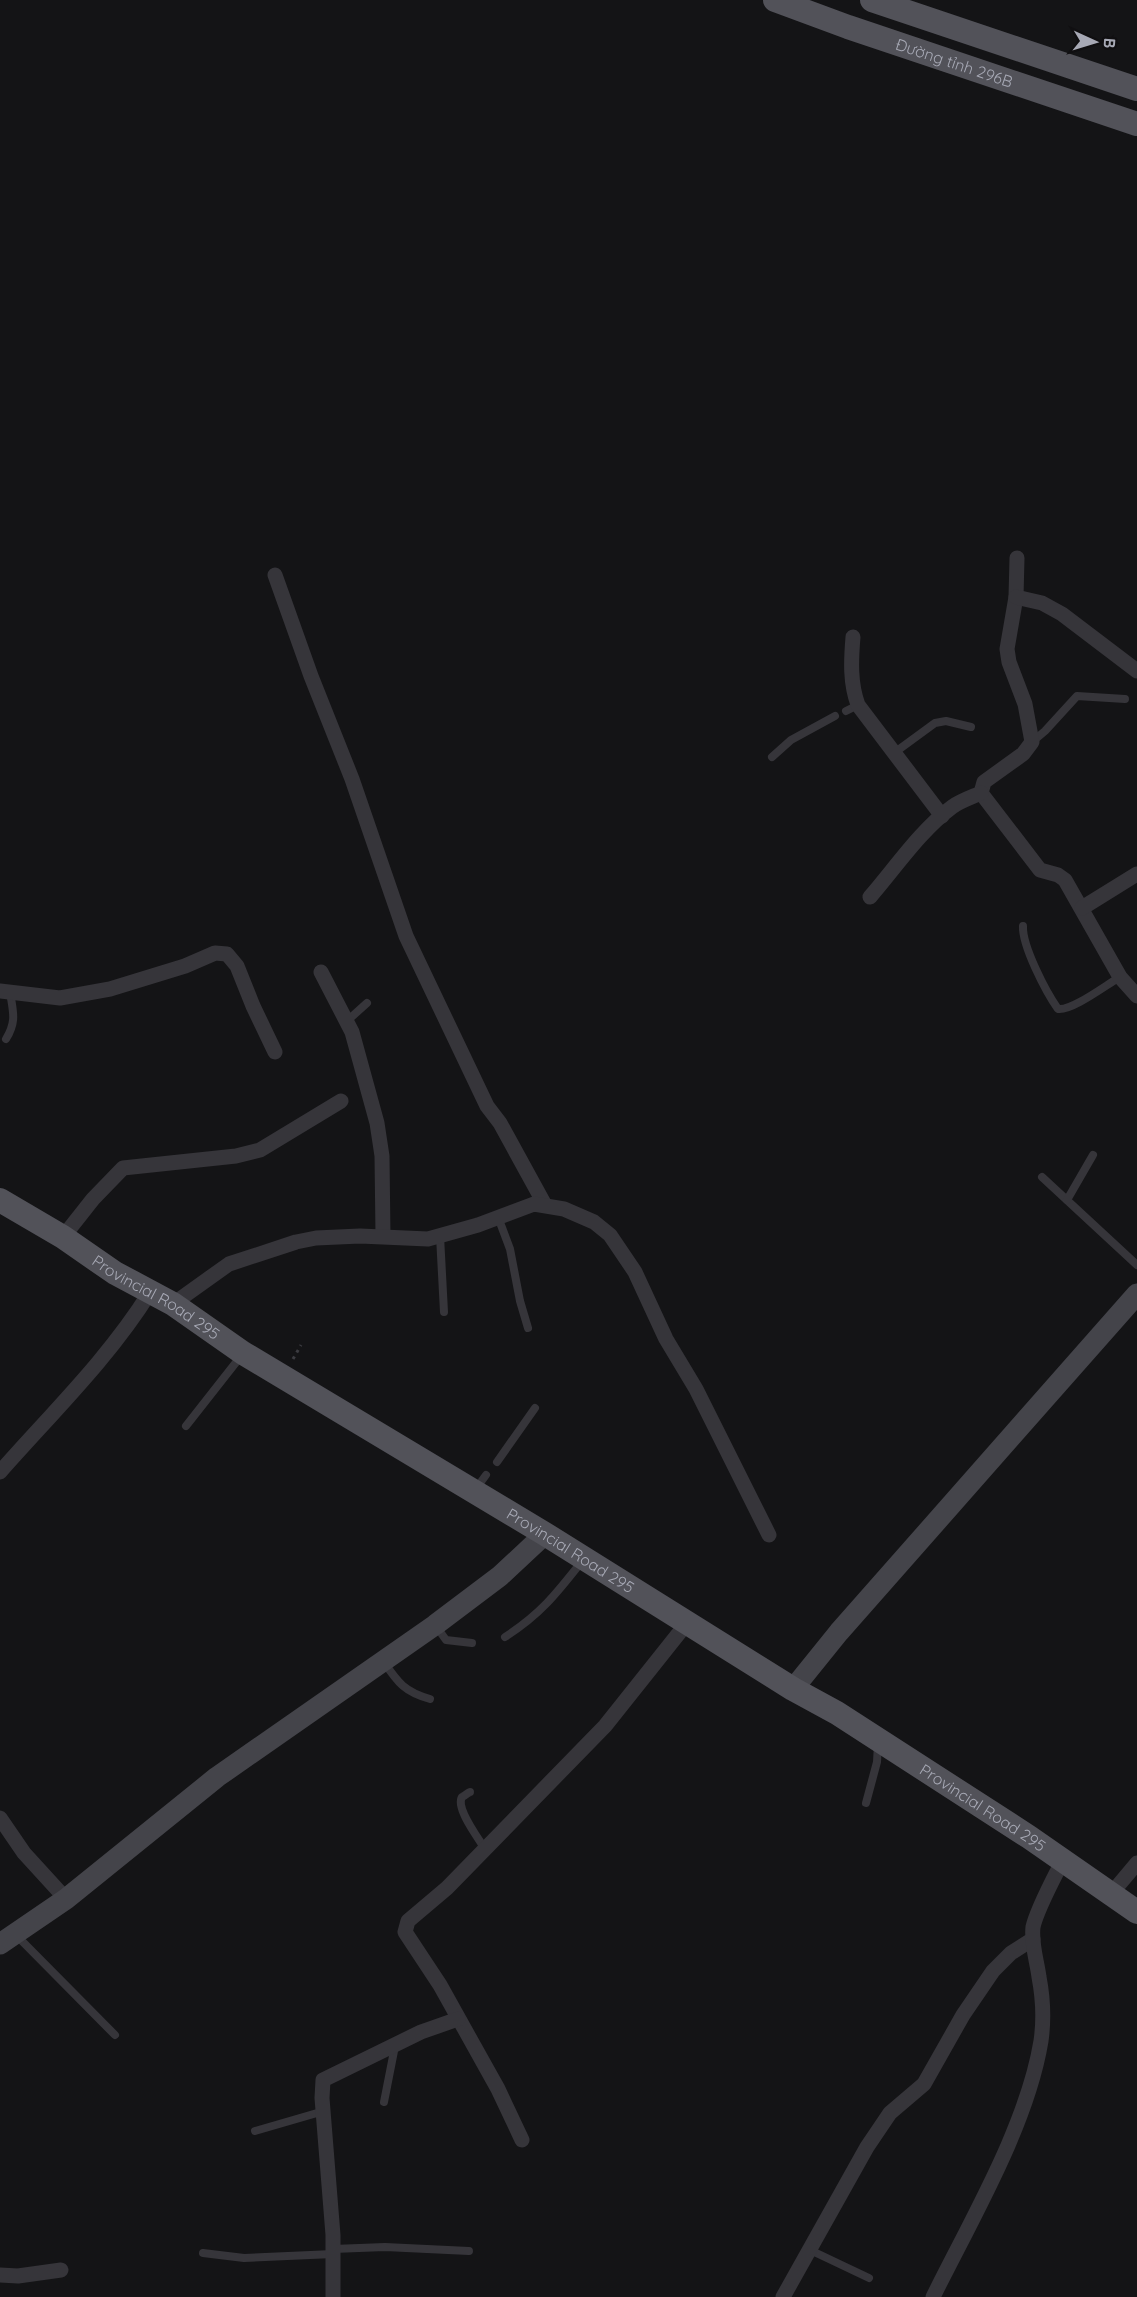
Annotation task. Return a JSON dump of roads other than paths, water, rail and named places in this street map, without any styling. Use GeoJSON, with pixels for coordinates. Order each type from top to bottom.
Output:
{"type":"FeatureCollection","features":[{"type":"Feature","properties":{"kind":"main road","name":"Đường tỉnh 296B"},"geometry":{"type":"LineString","coordinates":[[775,0],[848,27],[1137,124]]}},
{"type":"Feature","properties":{"kind":"main road","name":"Đường tỉnh 296B"},"geometry":{"type":"LineString","coordinates":[[872,0],[1137,89]]}},
{"type":"Feature","properties":{"kind":"main road","name":"Provincial Road 295"},"geometry":{"type":"LineString","coordinates":[[0,1200],[63,1236],[115,1273],[173,1304],[243,1353],[480,1483],[545,1534],[793,1689],[837,1713],[1063,1860],[1137,1912]]}},
{"type":"Feature","properties":{"kind":"street"},"geometry":{"type":"LineString","coordinates":[[870,897],[942,816],[953,806],[981,793],[984,782],[1023,754],[1032,742],[1025,704],[1009,662],[1007,649],[1016,597],[1017,558]]}},
{"type":"Feature","properties":{"kind":"street"},"geometry":{"type":"LineString","coordinates":[[275,575],[311,676],[352,779],[406,936],[487,1106],[500,1123],[545,1205]]}},
{"type":"Feature","properties":{"kind":"street"},"geometry":{"type":"LineString","coordinates":[[1016,597],[1042,603],[1062,614],[1137,671]]}},
{"type":"Feature","properties":{"kind":"street"},"geometry":{"type":"LineString","coordinates":[[853,637],[850,666],[852,708],[893,754],[942,816]]}},
{"type":"Feature","properties":{"kind":"street"},"geometry":{"type":"LineString","coordinates":[[981,793],[1040,870],[1058,875],[1065,880],[1120,977],[1137,996]]}},
{"type":"Feature","properties":{"kind":"street"},"geometry":{"type":"LineString","coordinates":[[1082,908],[1137,874]]}},
{"type":"Feature","properties":{"kind":"street"},"geometry":{"type":"LineString","coordinates":[[5,992],[60,998],[110,989],[185,966],[214,952],[227,954],[237,966],[276,1052]]}},
{"type":"Feature","properties":{"kind":"street"},"geometry":{"type":"LineString","coordinates":[[321,972],[328,982],[340,1012],[347,1021],[377,1122],[382,1156],[383,1236]]}},
{"type":"Feature","properties":{"kind":"street"},"geometry":{"type":"LineString","coordinates":[[63,1236],[93,1199],[123,1168],[236,1156],[260,1150],[341,1101]]}},
{"type":"Feature","properties":{"kind":"street"},"geometry":{"type":"LineString","coordinates":[[173,1304],[229,1264],[296,1242],[316,1238],[383,1236],[428,1239],[498,1218],[534,1204],[564,1209],[594,1222],[610,1235],[634,1272],[666,1339],[696,1389],[769,1534]]}},
{"type":"Feature","properties":{"kind":"street"},"geometry":{"type":"LineString","coordinates":[[0,1472],[104,1355],[138,1312],[150,1292]]}},
{"type":"Feature","properties":{"kind":"street"},"geometry":{"type":"LineString","coordinates":[[793,1689],[846,1623],[1136,1297]]}},
{"type":"Feature","properties":{"kind":"street"},"geometry":{"type":"LineString","coordinates":[[8,1939],[66,1899],[217,1777],[435,1625],[500,1576],[545,1534]]}},
{"type":"Feature","properties":{"kind":"street"},"geometry":{"type":"LineString","coordinates":[[522,2140],[498,2089],[440,1984],[405,1932],[408,1921],[447,1888],[605,1726],[687,1623]]}},
{"type":"Feature","properties":{"kind":"street"},"geometry":{"type":"LineString","coordinates":[[0,1818],[24,1853],[66,1899]]}},
{"type":"Feature","properties":{"kind":"street"},"geometry":{"type":"LineString","coordinates":[[933,2297],[985,2193],[1033,2077],[1041,2039],[1043,2004],[1033,1939],[1034,1926],[1063,1860]]}},
{"type":"Feature","properties":{"kind":"street"},"geometry":{"type":"LineString","coordinates":[[1111,1894],[1137,1863]]}},
{"type":"Feature","properties":{"kind":"street"},"geometry":{"type":"LineString","coordinates":[[783,2297],[867,2147],[890,2113],[924,2084],[963,2015],[993,1971],[1011,1953],[1033,1939]]}},
{"type":"Feature","properties":{"kind":"street"},"geometry":{"type":"LineString","coordinates":[[333,2297],[333,2252],[324,2080],[421,2032],[458,2019]]}},
{"type":"Feature","properties":{"kind":"street"},"geometry":{"type":"LineString","coordinates":[[0,2275],[18,2276],[62,2270]]}},
{"type":"Feature","properties":{"kind":"lane"},"geometry":{"type":"LineString","coordinates":[[1032,742],[1077,696],[1125,699]]}},
{"type":"Feature","properties":{"kind":"lane"},"geometry":{"type":"LineString","coordinates":[[772,757],[791,740],[835,716]]}},
{"type":"Feature","properties":{"kind":"lane"},"geometry":{"type":"LineString","coordinates":[[893,754],[935,723],[946,721],[971,727]]}},
{"type":"Feature","properties":{"kind":"lane"},"geometry":{"type":"LineString","coordinates":[[1023,926],[1022,934],[1049,996],[1058,1009],[1063,1010],[1073,1005],[1120,977]]}},
{"type":"Feature","properties":{"kind":"lane"},"geometry":{"type":"LineString","coordinates":[[5,992],[15,1018],[13,1028],[6,1039]]}},
{"type":"Feature","properties":{"kind":"lane"},"geometry":{"type":"LineString","coordinates":[[347,1021],[367,1003]]}},
{"type":"Feature","properties":{"kind":"lane"},"geometry":{"type":"LineString","coordinates":[[1067,1200],[1093,1155]]}},
{"type":"Feature","properties":{"kind":"lane"},"geometry":{"type":"LineString","coordinates":[[1042,1177],[1137,1265]]}},
{"type":"Feature","properties":{"kind":"lane"},"geometry":{"type":"LineString","coordinates":[[498,1218],[510,1249],[520,1301],[528,1328]]}},
{"type":"Feature","properties":{"kind":"lane"},"geometry":{"type":"LineString","coordinates":[[440,1236],[444,1312]]}},
{"type":"Feature","properties":{"kind":"lane"},"geometry":{"type":"LineString","coordinates":[[186,1426],[243,1353]]}},
{"type":"Feature","properties":{"kind":"lane"},"geometry":{"type":"LineString","coordinates":[[497,1462],[535,1408]]}},
{"type":"Feature","properties":{"kind":"lane"},"geometry":{"type":"LineString","coordinates":[[505,1637],[530,1621],[552,1600],[584,1558]]}},
{"type":"Feature","properties":{"kind":"lane"},"geometry":{"type":"LineString","coordinates":[[435,1625],[446,1640],[472,1643]]}},
{"type":"Feature","properties":{"kind":"lane"},"geometry":{"type":"LineString","coordinates":[[384,1661],[399,1684],[415,1694],[430,1698]]}},
{"type":"Feature","properties":{"kind":"lane"},"geometry":{"type":"LineString","coordinates":[[866,1803],[875,1770],[879,1740]]}},
{"type":"Feature","properties":{"kind":"lane"},"geometry":{"type":"LineString","coordinates":[[470,1792],[463,1797],[461,1803],[469,1823],[485,1849]]}},
{"type":"Feature","properties":{"kind":"lane"},"geometry":{"type":"LineString","coordinates":[[8,1939],[115,2035]]}},
{"type":"Feature","properties":{"kind":"lane"},"geometry":{"type":"LineString","coordinates":[[384,2102],[395,2044]]}},
{"type":"Feature","properties":{"kind":"lane"},"geometry":{"type":"LineString","coordinates":[[255,2131],[324,2111]]}},
{"type":"Feature","properties":{"kind":"lane"},"geometry":{"type":"LineString","coordinates":[[203,2253],[244,2258],[385,2247],[470,2251]]}},
{"type":"Feature","properties":{"kind":"lane"},"geometry":{"type":"LineString","coordinates":[[810,2250],[869,2278]]}}]}
